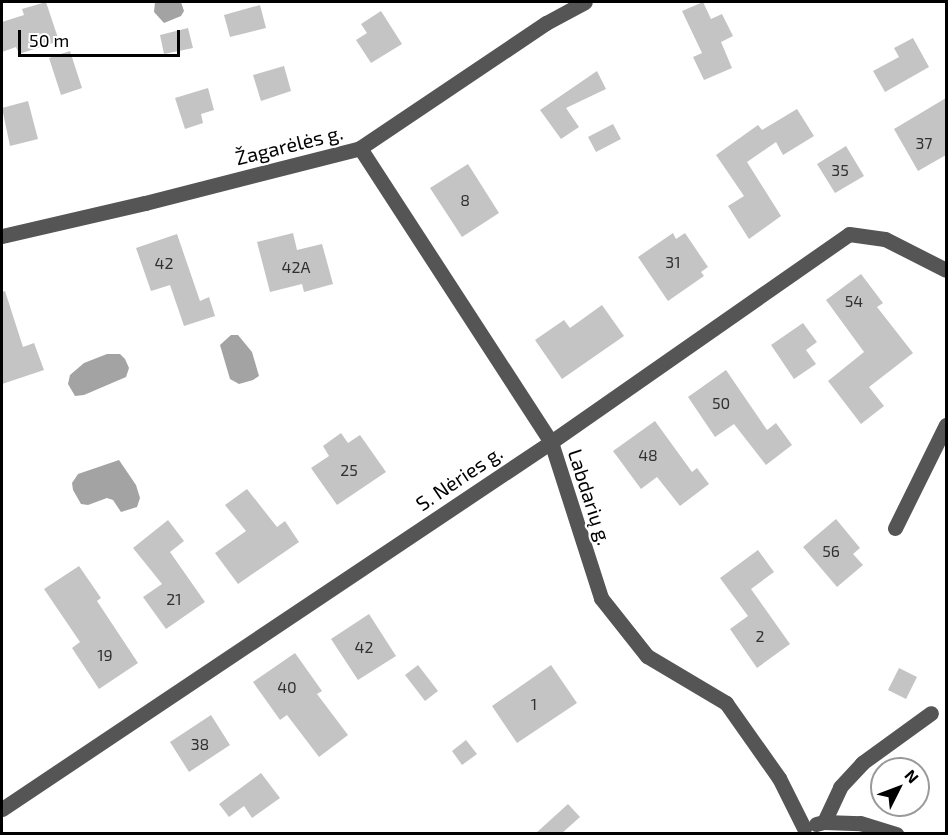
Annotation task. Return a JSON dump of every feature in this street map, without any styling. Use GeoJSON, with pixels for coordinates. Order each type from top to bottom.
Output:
{"type":"FeatureCollection","features":[{"type":"Feature","properties":{"kind":"street","name":"Žagarėlės g."},"geometry":{"type":"LineString","coordinates":[[2,236],[145,204],[360,148],[546,23],[585,2]]}},
{"type":"Feature","properties":{"kind":"street","name":"Labdarių g."},"geometry":{"type":"LineString","coordinates":[[360,148],[551,442],[601,598],[647,656],[726,703],[779,778],[801,831]]}},
{"type":"Feature","properties":{"kind":"street","name":"S. Nėries g."},"geometry":{"type":"LineString","coordinates":[[2,809],[551,442],[849,234],[885,239],[946,270]]}},
{"type":"Feature","properties":{"kind":"street"},"geometry":{"type":"LineString","coordinates":[[895,528],[946,425]]}},
{"type":"Feature","properties":{"kind":"street"},"geometry":{"type":"LineString","coordinates":[[824,822],[840,787],[862,763],[931,714]]}},
{"type":"Feature","properties":{"kind":"street"},"geometry":{"type":"LineString","coordinates":[[801,831],[824,822],[860,824],[896,834]]}},
{"type":"Feature","properties":{"kind":"shaded area"},"geometry":{"type":"Polygon","coordinates":[[[155,2],[181,2],[184,11],[181,16],[164,23],[154,12],[155,2]]]}},
{"type":"Feature","properties":{"kind":"shaded area"},"geometry":{"type":"Polygon","coordinates":[[[231,335],[238,335],[252,352],[259,376],[253,380],[239,384],[230,379],[220,345],[231,335]]]}},
{"type":"Feature","properties":{"kind":"shaded area"},"geometry":{"type":"Polygon","coordinates":[[[107,354],[120,354],[125,359],[129,368],[126,377],[84,395],[75,396],[68,384],[70,375],[84,363],[107,354]]]}},
{"type":"Feature","properties":{"kind":"shaded area"},"geometry":{"type":"Polygon","coordinates":[[[119,460],[136,485],[140,498],[137,507],[121,512],[113,500],[107,498],[88,505],[81,504],[73,490],[72,483],[78,474],[119,460]]]}},
{"type":"Feature","properties":{"kind":"building"},"geometry":{"type":"Polygon","coordinates":[[[46,2],[59,41],[19,54],[16,47],[2,52],[2,22],[24,15],[22,9],[46,2]]]}},
{"type":"Feature","properties":{"kind":"building"},"geometry":{"type":"Polygon","coordinates":[[[703,2],[711,19],[722,14],[733,36],[721,42],[732,68],[704,80],[693,57],[702,53],[682,11],[703,2]]]}},
{"type":"Feature","properties":{"kind":"building"},"geometry":{"type":"Polygon","coordinates":[[[260,5],[266,28],[230,37],[224,15],[260,5]]]}},
{"type":"Feature","properties":{"kind":"building"},"geometry":{"type":"Polygon","coordinates":[[[381,11],[402,44],[371,63],[356,40],[367,33],[361,24],[381,11]]]}},
{"type":"Feature","properties":{"kind":"building"},"geometry":{"type":"Polygon","coordinates":[[[188,28],[193,48],[164,54],[160,35],[188,28]]]}},
{"type":"Feature","properties":{"kind":"building"},"geometry":{"type":"Polygon","coordinates":[[[913,38],[929,67],[885,92],[873,71],[899,57],[894,48],[913,38]]]}},
{"type":"Feature","properties":{"kind":"building"},"geometry":{"type":"Polygon","coordinates":[[[70,51],[82,88],[61,95],[49,58],[70,51]]]}},
{"type":"Feature","properties":{"kind":"building"},"geometry":{"type":"Polygon","coordinates":[[[284,66],[291,91],[261,101],[253,75],[284,66]]]}},
{"type":"Feature","properties":{"kind":"building"},"geometry":{"type":"Polygon","coordinates":[[[597,71],[606,89],[566,108],[579,127],[561,139],[540,110],[597,71]]]}},
{"type":"Feature","properties":{"kind":"building"},"geometry":{"type":"Polygon","coordinates":[[[208,88],[214,110],[201,114],[203,123],[185,129],[175,98],[208,88]]]}},
{"type":"Feature","properties":{"kind":"building"},"geometry":{"type":"Polygon","coordinates":[[[946,98],[946,155],[918,171],[894,129],[946,98]]]}},
{"type":"Feature","properties":{"kind":"building"},"geometry":{"type":"Polygon","coordinates":[[[28,101],[38,139],[10,146],[2,108],[28,101]]]}},
{"type":"Feature","properties":{"kind":"building"},"geometry":{"type":"Polygon","coordinates":[[[797,109],[814,136],[783,155],[776,142],[747,162],[781,216],[749,239],[728,206],[744,196],[716,155],[758,125],[762,130],[797,109]]]}},
{"type":"Feature","properties":{"kind":"building"},"geometry":{"type":"Polygon","coordinates":[[[613,124],[621,139],[596,152],[588,137],[613,124]]]}},
{"type":"Feature","properties":{"kind":"building"},"geometry":{"type":"Polygon","coordinates":[[[846,146],[864,176],[835,193],[817,164],[846,146]]]}},
{"type":"Feature","properties":{"kind":"building"},"geometry":{"type":"Polygon","coordinates":[[[468,164],[499,213],[462,237],[430,188],[468,164]]]}},
{"type":"Feature","properties":{"kind":"building"},"geometry":{"type":"Polygon","coordinates":[[[293,233],[297,250],[322,244],[333,284],[304,292],[302,284],[270,292],[257,242],[293,233]]]}},
{"type":"Feature","properties":{"kind":"building"},"geometry":{"type":"Polygon","coordinates":[[[673,233],[676,239],[685,233],[708,267],[701,272],[704,276],[668,301],[638,257],[673,233]]]}},
{"type":"Feature","properties":{"kind":"building"},"geometry":{"type":"Polygon","coordinates":[[[177,234],[200,301],[209,297],[215,316],[184,326],[170,285],[151,291],[136,248],[177,234]]]}},
{"type":"Feature","properties":{"kind":"building"},"geometry":{"type":"Polygon","coordinates":[[[861,274],[883,303],[877,307],[913,353],[869,387],[884,406],[861,424],[828,381],[864,352],[826,300],[861,274]]]}},
{"type":"Feature","properties":{"kind":"building"},"geometry":{"type":"Polygon","coordinates":[[[5,291],[23,347],[34,343],[44,370],[2,384],[2,292],[5,291]]]}},
{"type":"Feature","properties":{"kind":"building"},"geometry":{"type":"Polygon","coordinates":[[[602,305],[624,336],[562,379],[535,340],[564,320],[570,328],[602,305]]]}},
{"type":"Feature","properties":{"kind":"building"},"geometry":{"type":"Polygon","coordinates":[[[803,323],[817,342],[806,350],[816,364],[794,379],[771,345],[803,323]]]}},
{"type":"Feature","properties":{"kind":"building"},"geometry":{"type":"Polygon","coordinates":[[[726,370],[767,430],[776,423],[792,445],[766,465],[734,424],[715,437],[688,397],[726,370]]]}},
{"type":"Feature","properties":{"kind":"building"},"geometry":{"type":"Polygon","coordinates":[[[655,421],[692,472],[697,468],[709,484],[680,506],[657,477],[641,489],[613,451],[655,421]]]}},
{"type":"Feature","properties":{"kind":"building"},"geometry":{"type":"Polygon","coordinates":[[[341,433],[348,443],[360,435],[386,472],[337,505],[311,468],[329,456],[323,446],[341,433]]]}},
{"type":"Feature","properties":{"kind":"building"},"geometry":{"type":"Polygon","coordinates":[[[247,489],[277,527],[285,521],[299,542],[238,584],[215,553],[246,531],[225,505],[247,489]]]}},
{"type":"Feature","properties":{"kind":"building"},"geometry":{"type":"Polygon","coordinates":[[[836,519],[860,548],[853,554],[863,565],[837,587],[803,547],[836,519]]]}},
{"type":"Feature","properties":{"kind":"building"},"geometry":{"type":"Polygon","coordinates":[[[168,520],[184,541],[170,552],[205,602],[166,629],[143,597],[162,584],[133,548],[168,520]]]}},
{"type":"Feature","properties":{"kind":"building"},"geometry":{"type":"Polygon","coordinates":[[[758,550],[774,572],[751,589],[790,644],[757,668],[730,629],[748,616],[720,578],[758,550]]]}},
{"type":"Feature","properties":{"kind":"building"},"geometry":{"type":"Polygon","coordinates":[[[79,566],[101,598],[97,601],[138,663],[99,689],[72,648],[80,642],[44,589],[79,566]]]}},
{"type":"Feature","properties":{"kind":"building"},"geometry":{"type":"Polygon","coordinates":[[[369,614],[396,656],[358,680],[331,639],[369,614]]]}},
{"type":"Feature","properties":{"kind":"building"},"geometry":{"type":"Polygon","coordinates":[[[295,653],[322,691],[317,694],[348,735],[319,757],[287,715],[280,720],[253,682],[295,653]]]}},
{"type":"Feature","properties":{"kind":"building"},"geometry":{"type":"Polygon","coordinates":[[[418,665],[438,691],[425,701],[405,675],[418,665]]]}},
{"type":"Feature","properties":{"kind":"building"},"geometry":{"type":"Polygon","coordinates":[[[551,665],[577,703],[517,743],[492,706],[551,665]]]}},
{"type":"Feature","properties":{"kind":"building"},"geometry":{"type":"Polygon","coordinates":[[[899,668],[917,677],[906,699],[888,690],[899,668]]]}},
{"type":"Feature","properties":{"kind":"building"},"geometry":{"type":"Polygon","coordinates":[[[211,715],[230,745],[189,772],[170,742],[211,715]]]}},
{"type":"Feature","properties":{"kind":"building"},"geometry":{"type":"Polygon","coordinates":[[[466,740],[477,754],[462,765],[452,751],[466,740]]]}},
{"type":"Feature","properties":{"kind":"building"},"geometry":{"type":"Polygon","coordinates":[[[261,773],[280,798],[252,818],[244,806],[229,817],[219,804],[261,773]]]}},
{"type":"Feature","properties":{"kind":"building"},"geometry":{"type":"Polygon","coordinates":[[[568,804],[580,817],[561,834],[535,834],[568,804]]]}}]}
